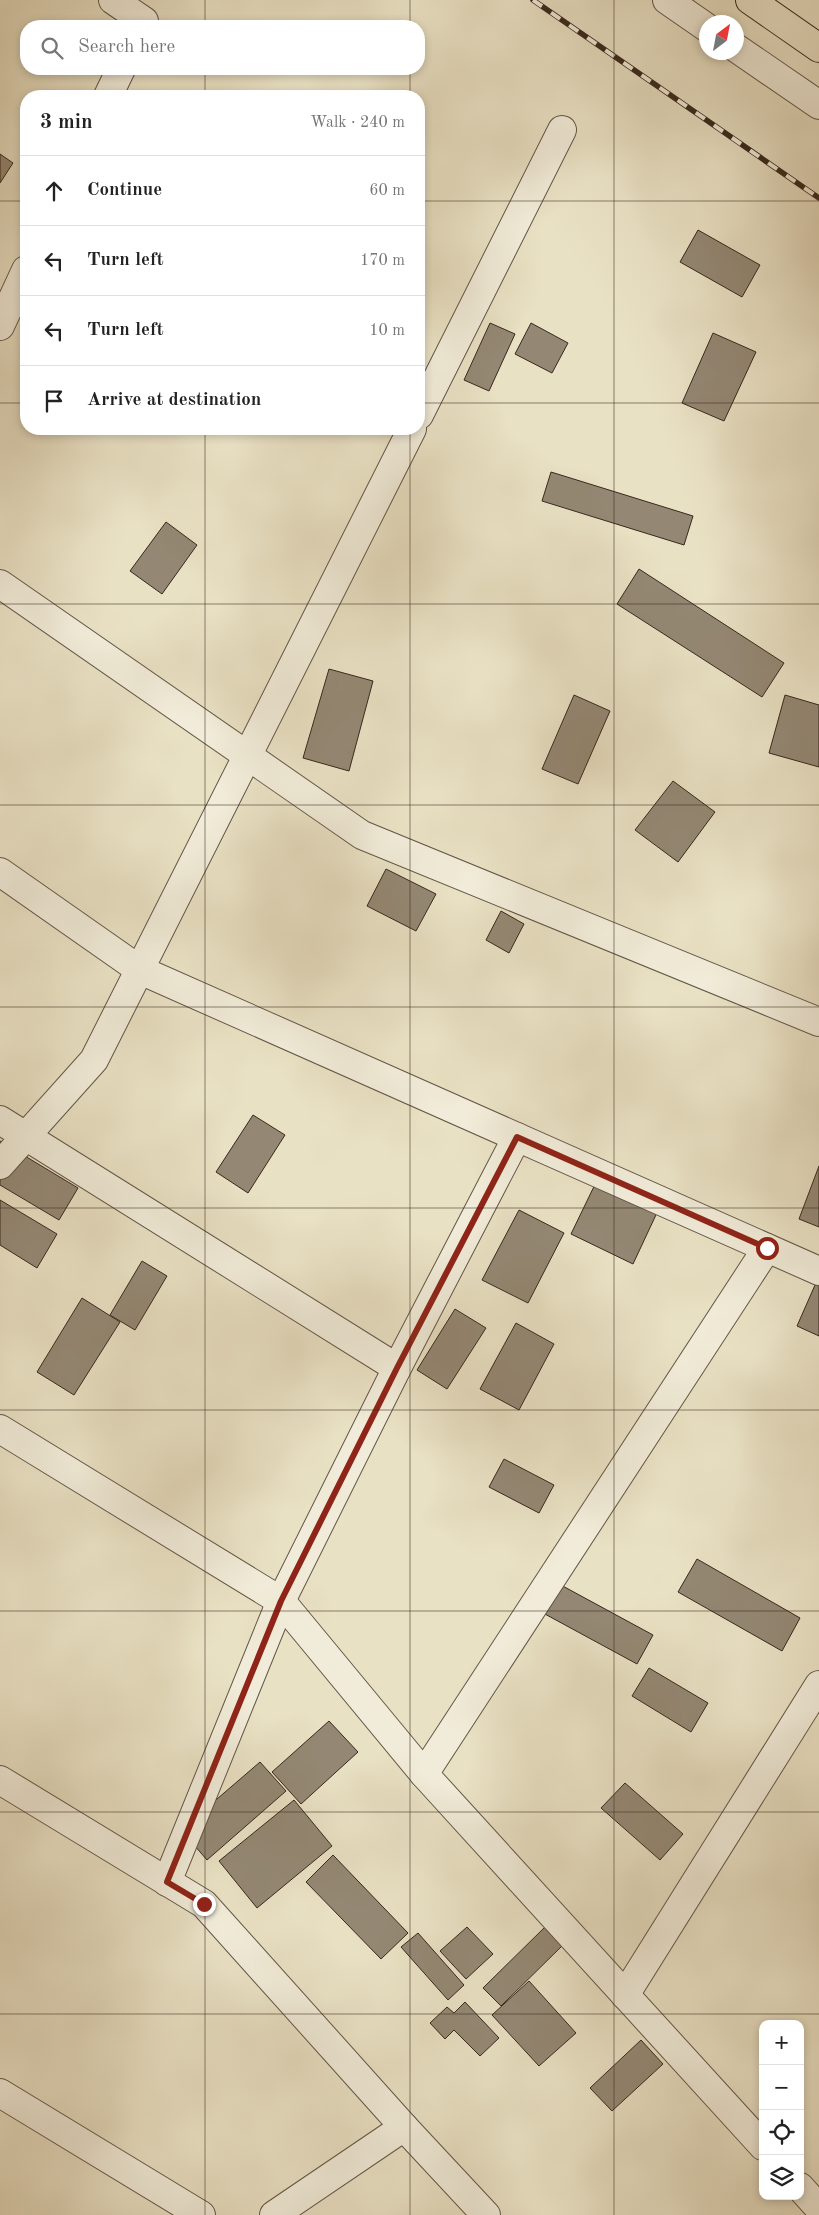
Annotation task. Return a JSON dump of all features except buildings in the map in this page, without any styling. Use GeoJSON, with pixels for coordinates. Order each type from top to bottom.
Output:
{"type":"FeatureCollection","features":[{"type":"Feature","properties":{"kind":"highway"},"geometry":{"type":"LineString","coordinates":[[750,0],[819,48]]}},
{"type":"Feature","properties":{"kind":"street"},"geometry":{"type":"LineString","coordinates":[[113,0],[143,20]]}},
{"type":"Feature","properties":{"kind":"street"},"geometry":{"type":"LineString","coordinates":[[667,0],[699,22]]}},
{"type":"Feature","properties":{"kind":"street"},"geometry":{"type":"LineString","coordinates":[[744,53],[819,105]]}},
{"type":"Feature","properties":{"kind":"street"},"geometry":{"type":"LineString","coordinates":[[111,90],[118,75]]}},
{"type":"Feature","properties":{"kind":"street"},"geometry":{"type":"LineString","coordinates":[[425,403],[562,130]]}},
{"type":"Feature","properties":{"kind":"street"},"geometry":{"type":"LineString","coordinates":[[0,326],[20,283]]}},
{"type":"Feature","properties":{"kind":"street"},"geometry":{"type":"LineString","coordinates":[[0,1165],[94,1060],[409,435]]}},
{"type":"Feature","properties":{"kind":"street"},"geometry":{"type":"LineString","coordinates":[[0,584],[362,835],[819,1022]]}},
{"type":"Feature","properties":{"kind":"street"},"geometry":{"type":"LineString","coordinates":[[0,872],[140,970],[819,1272]]}},
{"type":"Feature","properties":{"kind":"street"},"geometry":{"type":"LineString","coordinates":[[0,1120],[397,1368]]}},
{"type":"Feature","properties":{"kind":"street"},"geometry":{"type":"LineString","coordinates":[[167,1882],[281,1601],[397,1368],[517,1137]]}},
{"type":"Feature","properties":{"kind":"street"},"geometry":{"type":"LineString","coordinates":[[424,1774],[767,1248]]}},
{"type":"Feature","properties":{"kind":"street"},"geometry":{"type":"LineString","coordinates":[[0,1428],[281,1601],[424,1774],[759,2142]]}},
{"type":"Feature","properties":{"kind":"street"},"geometry":{"type":"LineString","coordinates":[[625,1995],[819,1685]]}},
{"type":"Feature","properties":{"kind":"street"},"geometry":{"type":"LineString","coordinates":[[0,1780],[204,1904],[404,2127],[486,2215]]}},
{"type":"Feature","properties":{"kind":"street"},"geometry":{"type":"LineString","coordinates":[[0,2093],[201,2215]]}},
{"type":"Feature","properties":{"kind":"street"},"geometry":{"type":"LineString","coordinates":[[274,2215],[404,2127]]}},
{"type":"Feature","properties":{"kind":"street"},"geometry":{"type":"LineString","coordinates":[[804,2192],[819,2208]]}},
{"type":"Feature","properties":{"kind":"railway"},"geometry":{"type":"LineString","coordinates":[[533,0],[819,198]]}},
{"type":"Feature","properties":{"kind":"route"},"geometry":{"type":"LineString","coordinates":[[204,1904],[167,1882],[281,1601],[397,1368],[517,1137],[767,1248]]}}]}
